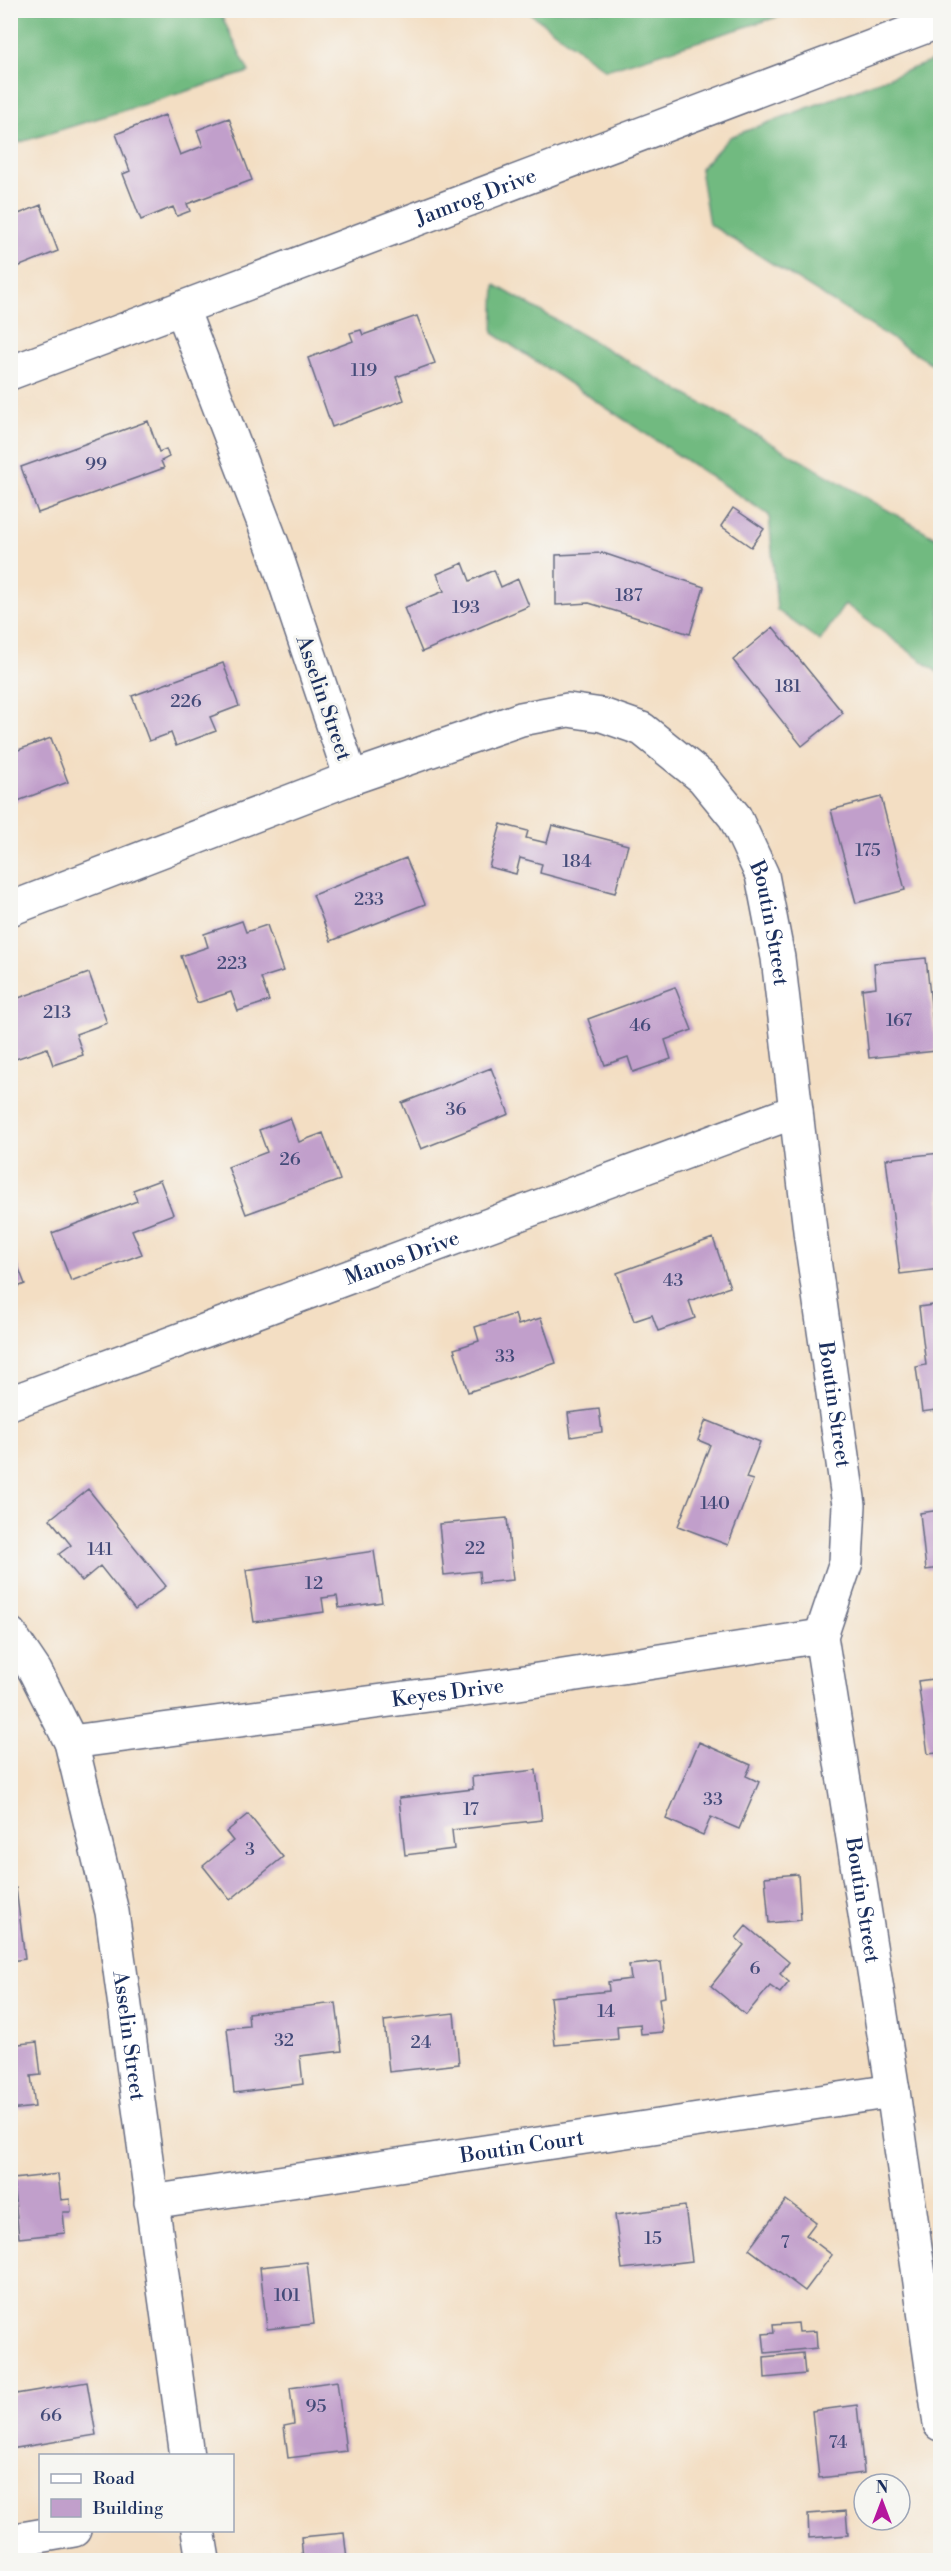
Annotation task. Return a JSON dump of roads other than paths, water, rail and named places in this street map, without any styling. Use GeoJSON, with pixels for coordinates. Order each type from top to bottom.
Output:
{"type":"FeatureCollection","features":[{"type":"Feature","properties":{"kind":"street","name":"Jamrog Drive"},"geometry":{"type":"LineString","coordinates":[[10,374],[940,21]]}},
{"type":"Feature","properties":{"kind":"street","name":"Asselin Street"},"geometry":{"type":"LineString","coordinates":[[10,909],[351,778],[274,549],[182,309]]}},
{"type":"Feature","properties":{"kind":"street","name":"Boutin Street"},"geometry":{"type":"LineString","coordinates":[[351,778],[521,719],[568,710],[618,719],[642,729],[664,744],[703,778],[725,803],[746,836],[762,875],[778,958],[796,1111],[849,1506],[846,1562],[821,1636],[893,2091],[940,2424]]}},
{"type":"Feature","properties":{"kind":"street","name":"Manos Drive"},"geometry":{"type":"LineString","coordinates":[[10,1403],[796,1111]]}},
{"type":"Feature","properties":{"kind":"street","name":"Asselin Street"},"geometry":{"type":"LineString","coordinates":[[10,1635],[35,1671],[71,1742],[112,1912],[187,2454]]}},
{"type":"Feature","properties":{"kind":"street","name":"Keyes Drive"},"geometry":{"type":"LineString","coordinates":[[71,1742],[488,1688],[821,1636]]}},
{"type":"Feature","properties":{"kind":"street","name":"Boutin Court"},"geometry":{"type":"LineString","coordinates":[[151,2202],[893,2091]]}},
{"type":"Feature","properties":{"kind":"street"},"geometry":{"type":"LineString","coordinates":[[10,2541],[63,2532]]}},
{"type":"Feature","properties":{"kind":"street"},"geometry":{"type":"LineString","coordinates":[[198,2532],[203,2560]]}}]}
